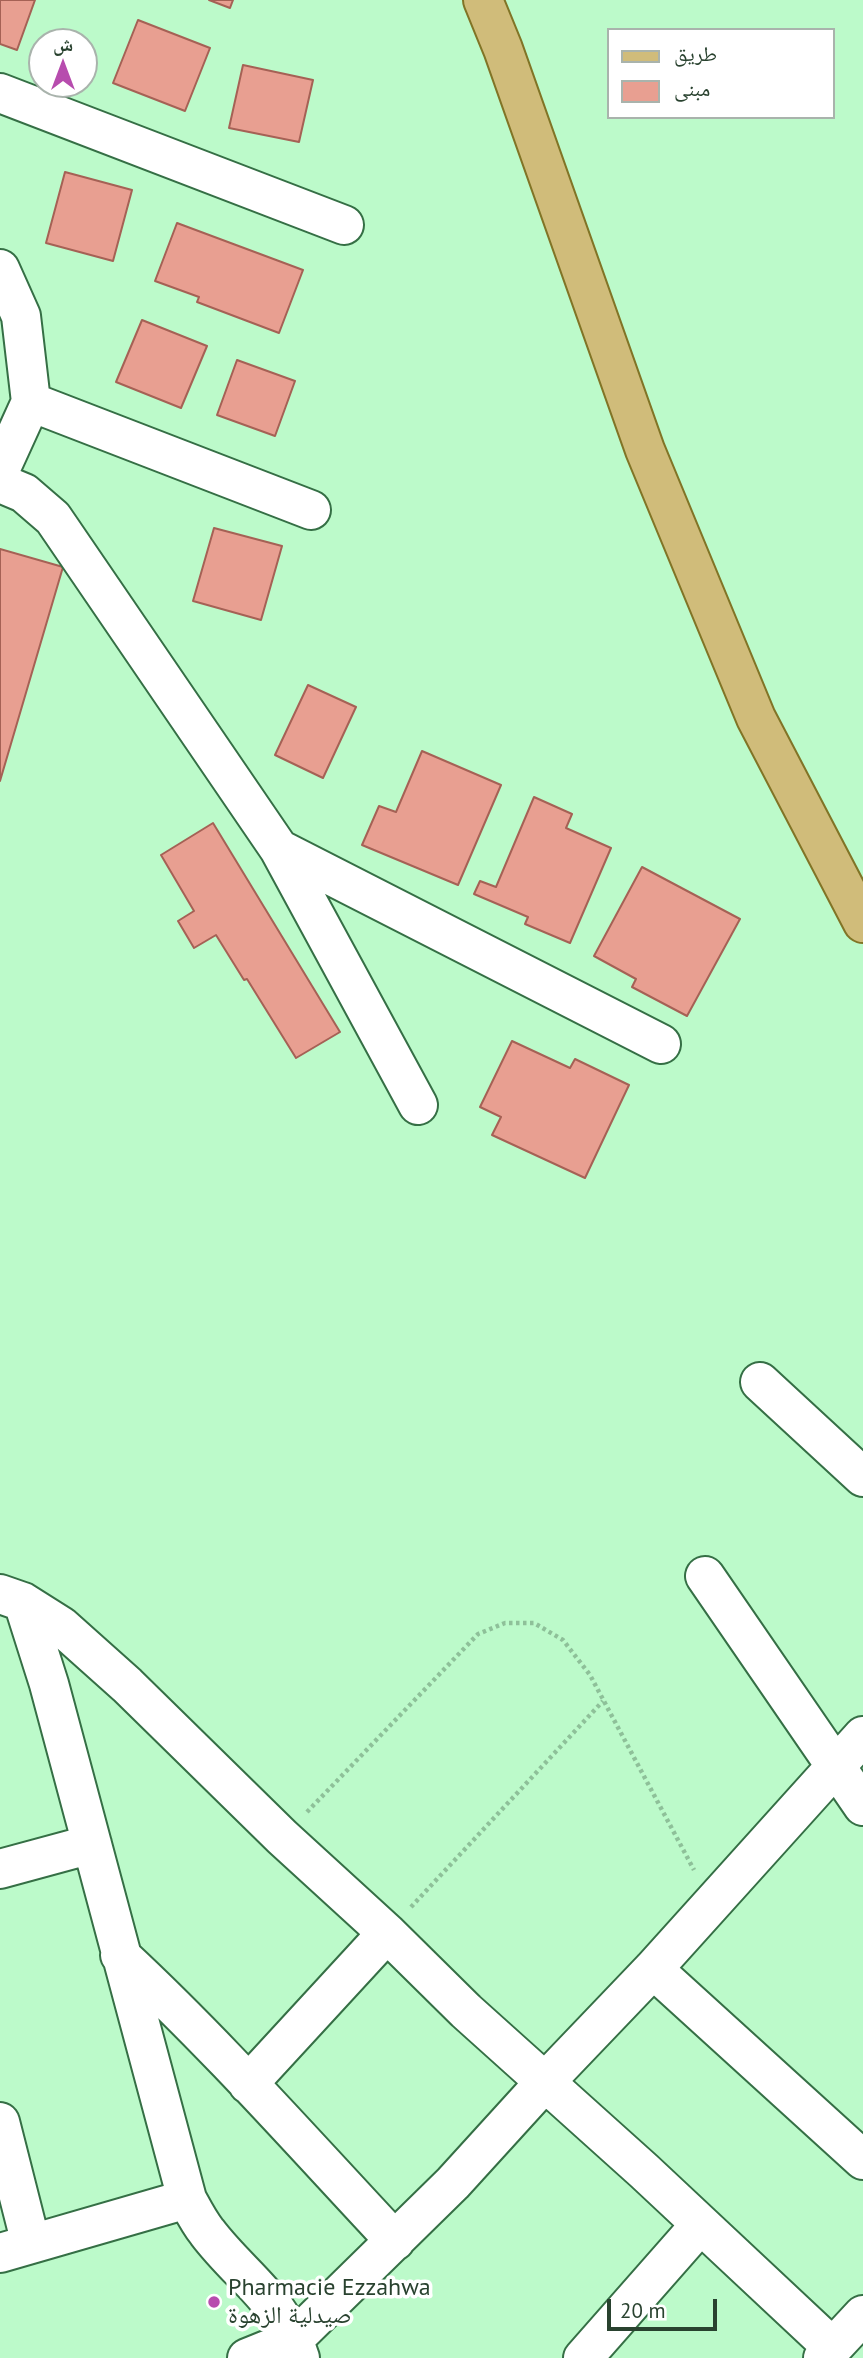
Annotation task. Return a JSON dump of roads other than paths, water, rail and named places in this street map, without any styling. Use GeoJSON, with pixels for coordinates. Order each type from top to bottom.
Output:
{"type":"FeatureCollection","features":[{"type":"Feature","properties":{"kind":"main road"},"geometry":{"type":"LineString","coordinates":[[483,0],[503,49],[645,450],[756,718],[863,923]]}},
{"type":"Feature","properties":{"kind":"street"},"geometry":{"type":"LineString","coordinates":[[0,93],[344,225]]}},
{"type":"Feature","properties":{"kind":"street"},"geometry":{"type":"LineString","coordinates":[[0,269],[21,316],[31,402],[0,471]]}},
{"type":"Feature","properties":{"kind":"street"},"geometry":{"type":"LineString","coordinates":[[31,402],[311,510]]}},
{"type":"Feature","properties":{"kind":"street"},"geometry":{"type":"LineString","coordinates":[[0,483],[24,493],[52,517],[279,849],[418,1105]]}},
{"type":"Feature","properties":{"kind":"street"},"geometry":{"type":"LineString","coordinates":[[279,849],[661,1044]]}},
{"type":"Feature","properties":{"kind":"street"},"geometry":{"type":"LineString","coordinates":[[760,1382],[863,1477]]}},
{"type":"Feature","properties":{"kind":"street"},"geometry":{"type":"LineString","coordinates":[[705,1576],[863,1806]]}},
{"type":"Feature","properties":{"kind":"street"},"geometry":{"type":"LineString","coordinates":[[11,1598],[61,1626],[127,1685],[282,1837],[387,1933],[466,2011],[700,2225],[828,2353],[863,2315]]}},
{"type":"Feature","properties":{"kind":"street"},"geometry":{"type":"LineString","coordinates":[[11,1598],[49,1684],[187,2199],[206,2231],[280,2313],[297,2348]]}},
{"type":"Feature","properties":{"kind":"street"},"geometry":{"type":"LineString","coordinates":[[247,2358],[297,2348],[653,1969],[863,1736]]}},
{"type":"Feature","properties":{"kind":"street"},"geometry":{"type":"LineString","coordinates":[[0,1868],[92,1844]]}},
{"type":"Feature","properties":{"kind":"street"},"geometry":{"type":"LineString","coordinates":[[248,2084],[387,1933]]}},
{"type":"Feature","properties":{"kind":"street"},"geometry":{"type":"LineString","coordinates":[[120,1954],[248,2084],[395,2241]]}},
{"type":"Feature","properties":{"kind":"street"},"geometry":{"type":"LineString","coordinates":[[653,1969],[863,2160]]}},
{"type":"Feature","properties":{"kind":"street"},"geometry":{"type":"LineString","coordinates":[[0,2122],[16,2249],[187,2199]]}},
{"type":"Feature","properties":{"kind":"street"},"geometry":{"type":"LineString","coordinates":[[583,2358],[700,2225]]}},
{"type":"Feature","properties":{"kind":"place","name":"Pharmacie Ezzahwa صيدلية الزهوة"},"geometry":{"type":"Point","coordinates":[214,2302]}}]}
